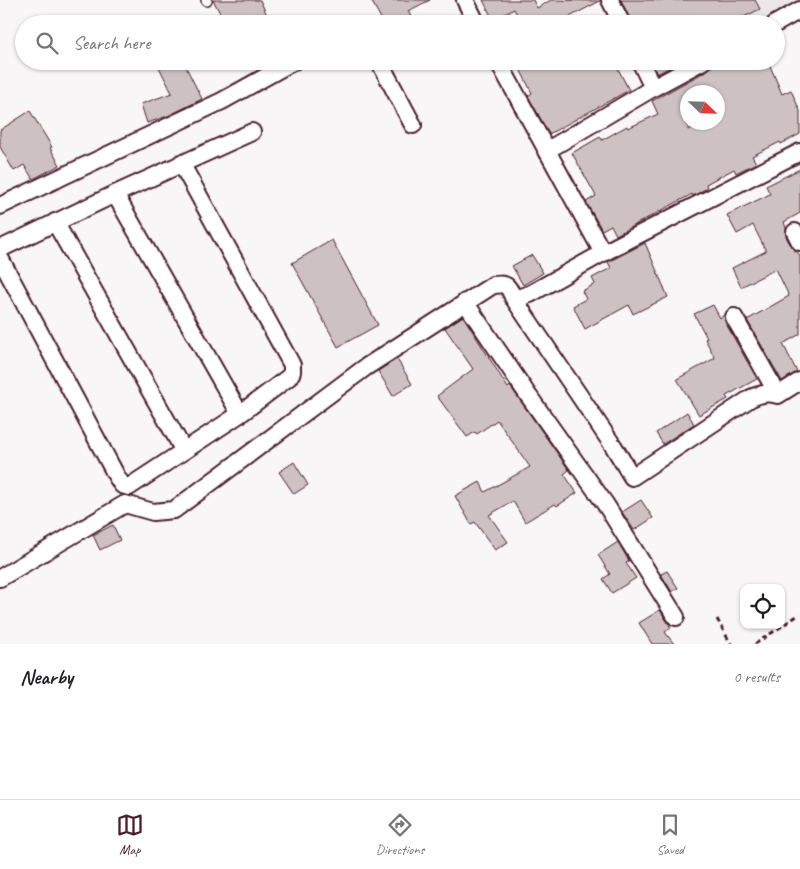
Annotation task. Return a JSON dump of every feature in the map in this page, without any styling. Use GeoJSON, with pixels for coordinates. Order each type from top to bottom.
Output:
{"type":"FeatureCollection","features":[{"type":"Feature","properties":{"kind":"street"},"geometry":{"type":"LineString","coordinates":[[465,0],[472,15]]}},
{"type":"Feature","properties":{"kind":"street"},"geometry":{"type":"LineString","coordinates":[[610,0],[618,15]]}},
{"type":"Feature","properties":{"kind":"street"},"geometry":{"type":"LineString","coordinates":[[785,18],[800,10]]}},
{"type":"Feature","properties":{"kind":"street"},"geometry":{"type":"LineString","coordinates":[[0,206],[222,101],[278,70]]}},
{"type":"Feature","properties":{"kind":"street"},"geometry":{"type":"LineString","coordinates":[[384,70],[413,125]]}},
{"type":"Feature","properties":{"kind":"street"},"geometry":{"type":"LineString","coordinates":[[503,70],[603,253]]}},
{"type":"Feature","properties":{"kind":"street"},"geometry":{"type":"LineString","coordinates":[[644,70],[653,88]]}},
{"type":"Feature","properties":{"kind":"street"},"geometry":{"type":"LineString","coordinates":[[546,151],[686,70]]}},
{"type":"Feature","properties":{"kind":"street"},"geometry":{"type":"LineString","coordinates":[[0,249],[181,163],[252,132]]}},
{"type":"Feature","properties":{"kind":"street"},"geometry":{"type":"LineString","coordinates":[[514,299],[530,294],[603,253],[800,152]]}},
{"type":"Feature","properties":{"kind":"street"},"geometry":{"type":"LineString","coordinates":[[0,258],[122,485],[128,487],[240,414],[289,377],[292,372],[292,365],[181,163]]}},
{"type":"Feature","properties":{"kind":"street"},"geometry":{"type":"LineString","coordinates":[[115,194],[240,414]]}},
{"type":"Feature","properties":{"kind":"street"},"geometry":{"type":"LineString","coordinates":[[55,222],[184,451]]}},
{"type":"Feature","properties":{"kind":"street"},"geometry":{"type":"LineString","coordinates":[[0,578],[125,504],[152,512],[174,510],[366,366],[493,284],[502,283],[508,287],[514,299],[614,447],[632,477],[751,398],[760,394],[770,393],[778,395],[800,381]]}},
{"type":"Feature","properties":{"kind":"street"},"geometry":{"type":"LineString","coordinates":[[465,302],[606,505],[676,617]]}},
{"type":"Feature","properties":{"kind":"street"},"geometry":{"type":"LineString","coordinates":[[734,317],[778,395]]}},
{"type":"Feature","properties":{"kind":"path"},"geometry":{"type":"LineString","coordinates":[[755,644],[800,614]]}},
{"type":"Feature","properties":{"kind":"path"},"geometry":{"type":"LineString","coordinates":[[716,619],[731,644]]}},
{"type":"Feature","properties":{"kind":"shaded area"},"geometry":{"type":"Polygon","coordinates":[[[688,0],[800,0],[800,2],[776,15],[694,15],[688,0]]]}},
{"type":"Feature","properties":{"kind":"building"},"geometry":{"type":"Polygon","coordinates":[[[213,0],[260,0],[267,15],[221,15],[213,0]]]}},
{"type":"Feature","properties":{"kind":"building"},"geometry":{"type":"Polygon","coordinates":[[[371,0],[430,0],[408,11],[410,15],[379,15],[371,0]]]}},
{"type":"Feature","properties":{"kind":"building"},"geometry":{"type":"Polygon","coordinates":[[[483,0],[533,0],[537,8],[551,0],[600,1],[573,15],[517,15],[514,9],[503,15],[490,15],[483,0]]]}},
{"type":"Feature","properties":{"kind":"building"},"geometry":{"type":"Polygon","coordinates":[[[621,0],[755,0],[760,9],[748,15],[628,15],[621,0]]]}},
{"type":"Feature","properties":{"kind":"building"},"geometry":{"type":"Polygon","coordinates":[[[160,70],[188,70],[202,99],[168,116],[147,123],[141,104],[172,93],[160,70]]]}},
{"type":"Feature","properties":{"kind":"building"},"geometry":{"type":"Polygon","coordinates":[[[520,70],[619,70],[629,90],[549,134],[528,96],[532,93],[520,70]]]}},
{"type":"Feature","properties":{"kind":"building"},"geometry":{"type":"Polygon","coordinates":[[[655,70],[664,70],[657,74],[655,70]]]}},
{"type":"Feature","properties":{"kind":"building"},"geometry":{"type":"Polygon","coordinates":[[[708,70],[772,70],[782,94],[791,90],[800,111],[800,134],[752,156],[756,163],[736,173],[734,169],[706,184],[707,188],[693,196],[692,194],[616,235],[611,225],[602,230],[586,202],[596,196],[572,153],[600,137],[602,140],[627,126],[628,128],[658,114],[652,101],[680,86],[680,130],[725,130],[725,85],[681,85],[708,70]]]}},
{"type":"Feature","properties":{"kind":"building"},"geometry":{"type":"Polygon","coordinates":[[[30,111],[52,147],[50,148],[60,165],[33,179],[24,165],[14,171],[0,147],[0,130],[30,111]]]}},
{"type":"Feature","properties":{"kind":"building"},"geometry":{"type":"Polygon","coordinates":[[[800,169],[800,213],[784,222],[786,236],[791,247],[800,255],[800,334],[783,344],[797,372],[782,381],[747,320],[789,296],[776,269],[741,287],[732,268],[766,251],[753,225],[737,234],[727,215],[770,194],[766,186],[800,169]]]}},
{"type":"Feature","properties":{"kind":"building"},"geometry":{"type":"Polygon","coordinates":[[[332,240],[378,325],[338,347],[292,263],[332,240]]]}},
{"type":"Feature","properties":{"kind":"building"},"geometry":{"type":"Polygon","coordinates":[[[645,243],[668,297],[633,314],[629,305],[585,329],[573,306],[586,299],[582,291],[595,284],[592,278],[611,268],[608,262],[645,243]]]}},
{"type":"Feature","properties":{"kind":"building"},"geometry":{"type":"Polygon","coordinates":[[[532,255],[543,273],[523,285],[512,266],[532,255]]]}},
{"type":"Feature","properties":{"kind":"building"},"geometry":{"type":"Polygon","coordinates":[[[713,305],[720,318],[724,315],[725,322],[757,379],[726,396],[728,399],[699,415],[677,379],[715,358],[694,314],[713,305]]]}},
{"type":"Feature","properties":{"kind":"building"},"geometry":{"type":"Polygon","coordinates":[[[463,316],[508,388],[510,386],[569,470],[564,474],[577,493],[557,506],[555,504],[525,522],[513,501],[489,515],[508,542],[495,550],[475,522],[471,524],[455,496],[480,482],[485,492],[530,467],[497,420],[477,434],[475,432],[467,437],[437,396],[473,369],[445,328],[463,316]]]}},
{"type":"Feature","properties":{"kind":"building"},"geometry":{"type":"Polygon","coordinates":[[[397,359],[412,384],[393,396],[378,371],[397,359]]]}},
{"type":"Feature","properties":{"kind":"building"},"geometry":{"type":"Polygon","coordinates":[[[687,412],[694,424],[663,444],[656,433],[687,412]]]}},
{"type":"Feature","properties":{"kind":"building"},"geometry":{"type":"Polygon","coordinates":[[[294,462],[308,485],[294,494],[279,472],[294,462]]]}},
{"type":"Feature","properties":{"kind":"building"},"geometry":{"type":"Polygon","coordinates":[[[641,500],[653,518],[634,530],[622,512],[641,500]]]}},
{"type":"Feature","properties":{"kind":"building"},"geometry":{"type":"Polygon","coordinates":[[[113,525],[120,540],[100,550],[93,535],[113,525]]]}},
{"type":"Feature","properties":{"kind":"building"},"geometry":{"type":"Polygon","coordinates":[[[618,542],[629,561],[626,563],[636,578],[612,593],[603,579],[610,574],[598,555],[618,542]]]}},
{"type":"Feature","properties":{"kind":"building"},"geometry":{"type":"Polygon","coordinates":[[[667,571],[678,588],[672,592],[661,574],[667,571]]]}},
{"type":"Feature","properties":{"kind":"building"},"geometry":{"type":"Polygon","coordinates":[[[660,610],[671,628],[665,632],[674,644],[652,644],[639,623],[660,610]]]}}]}
